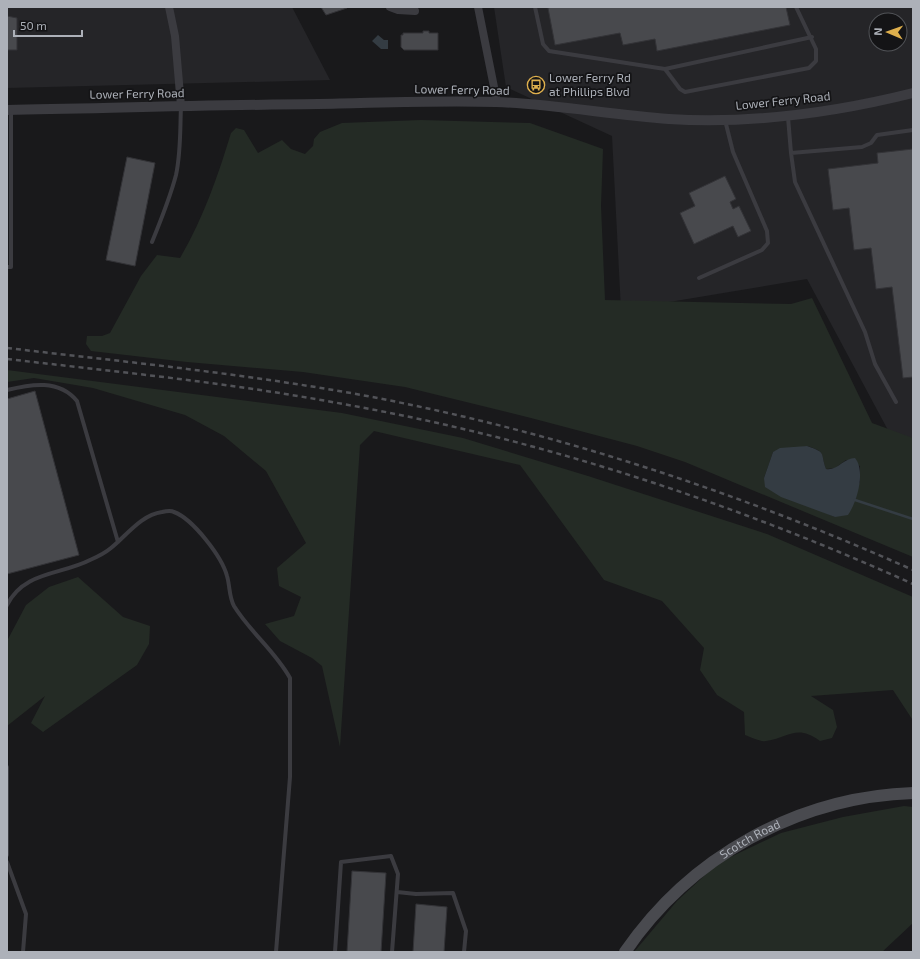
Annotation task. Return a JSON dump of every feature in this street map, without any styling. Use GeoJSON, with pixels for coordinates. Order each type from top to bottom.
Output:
{"type":"FeatureCollection","features":[{"type":"Feature","properties":{"kind":"main road","name":"Scotch Road"},"geometry":{"type":"LineString","coordinates":[[625,952],[646,923],[685,883],[720,856],[747,839],[797,816],[826,806],[850,800],[913,793]]}},
{"type":"Feature","properties":{"kind":"street"},"geometry":{"type":"LineString","coordinates":[[169,7],[175,36],[181,106]]}},
{"type":"Feature","properties":{"kind":"street"},"geometry":{"type":"LineString","coordinates":[[390,7],[398,10],[415,9]]}},
{"type":"Feature","properties":{"kind":"street"},"geometry":{"type":"LineString","coordinates":[[478,7],[497,102]]}},
{"type":"Feature","properties":{"kind":"street","name":"Lower Ferry Road"},"geometry":{"type":"LineString","coordinates":[[9,110],[497,102],[547,105],[670,119],[725,120],[788,116],[863,105],[913,93]]}},
{"type":"Feature","properties":{"kind":"lane"},"geometry":{"type":"LineString","coordinates":[[535,7],[543,44],[549,51],[665,69],[812,38]]}},
{"type":"Feature","properties":{"kind":"lane"},"geometry":{"type":"LineString","coordinates":[[665,69],[680,89],[685,92],[809,68],[816,61],[817,54],[812,38],[796,7]]}},
{"type":"Feature","properties":{"kind":"lane"},"geometry":{"type":"LineString","coordinates":[[152,242],[165,211],[176,174],[181,106]]}},
{"type":"Feature","properties":{"kind":"lane"},"geometry":{"type":"LineString","coordinates":[[7,268],[12,268],[9,110]]}},
{"type":"Feature","properties":{"kind":"lane"},"geometry":{"type":"LineString","coordinates":[[788,116],[795,182],[865,332],[875,364],[896,402]]}},
{"type":"Feature","properties":{"kind":"lane"},"geometry":{"type":"LineString","coordinates":[[699,278],[762,250],[768,243],[767,231],[733,152],[725,120]]}},
{"type":"Feature","properties":{"kind":"lane"},"geometry":{"type":"LineString","coordinates":[[791,153],[862,147],[870,144],[878,135],[913,130]]}},
{"type":"Feature","properties":{"kind":"lane"},"geometry":{"type":"LineString","coordinates":[[7,228],[12,228]]}},
{"type":"Feature","properties":{"kind":"lane"},"geometry":{"type":"LineString","coordinates":[[7,390],[37,384],[61,387],[77,401],[118,542]]}},
{"type":"Feature","properties":{"kind":"lane"},"geometry":{"type":"LineString","coordinates":[[7,605],[10,598],[24,585],[44,574],[88,561],[110,549],[145,518],[161,512],[172,511],[179,514],[211,546],[220,559],[227,577],[234,604],[248,625],[283,665],[290,678],[290,777],[276,952]]}},
{"type":"Feature","properties":{"kind":"lane"},"geometry":{"type":"LineString","coordinates":[[7,767],[7,855]]}},
{"type":"Feature","properties":{"kind":"lane"},"geometry":{"type":"LineString","coordinates":[[336,952],[341,862],[391,856],[398,874],[392,952]]}},
{"type":"Feature","properties":{"kind":"lane"},"geometry":{"type":"LineString","coordinates":[[7,862],[26,914],[23,952]]}},
{"type":"Feature","properties":{"kind":"lane"},"geometry":{"type":"LineString","coordinates":[[397,892],[416,894],[453,893],[466,931],[464,952]]}},
{"type":"Feature","properties":{"kind":"shaded area"},"geometry":{"type":"Polygon","coordinates":[[[7,7],[292,7],[330,80],[7,88],[7,7]]]}},
{"type":"Feature","properties":{"kind":"shaded area"},"geometry":{"type":"Polygon","coordinates":[[[494,7],[913,7],[913,452],[897,447],[807,279],[621,310],[612,136],[506,87],[494,7]]]}},
{"type":"Feature","properties":{"kind":"shaded area"},"geometry":{"type":"Polygon","coordinates":[[[378,35],[384,40],[388,40],[388,49],[381,49],[372,41],[378,35]]]}},
{"type":"Feature","properties":{"kind":"shaded area"},"geometry":{"type":"Polygon","coordinates":[[[421,120],[530,123],[603,149],[601,206],[605,300],[791,304],[812,298],[872,423],[913,438],[913,557],[685,462],[637,446],[531,418],[405,387],[303,372],[187,362],[91,351],[86,344],[87,336],[102,336],[110,333],[141,276],[157,255],[180,258],[203,213],[231,133],[236,128],[244,130],[258,153],[282,140],[291,149],[305,154],[313,146],[314,139],[320,132],[342,123],[421,120]],[[807,446],[773,452],[764,478],[814,508],[835,517],[860,482],[860,466],[846,460],[835,468],[826,469],[820,451],[807,446]]]}},
{"type":"Feature","properties":{"kind":"shaded area"},"geometry":{"type":"Polygon","coordinates":[[[7,370],[342,413],[463,438],[588,476],[767,534],[913,597],[913,725],[912,719],[893,690],[811,696],[833,710],[837,727],[832,738],[820,741],[805,733],[799,732],[764,741],[745,735],[744,712],[717,695],[700,670],[704,648],[662,601],[604,580],[520,465],[374,431],[360,445],[340,747],[322,666],[312,658],[280,641],[265,624],[294,616],[301,597],[279,586],[277,568],[306,543],[266,471],[224,436],[185,415],[93,388],[34,378],[7,382],[7,370]]]}},
{"type":"Feature","properties":{"kind":"shaded area"},"geometry":{"type":"Polygon","coordinates":[[[807,446],[818,450],[822,454],[826,469],[834,468],[847,460],[855,458],[860,471],[860,478],[857,495],[848,515],[835,517],[781,497],[765,487],[764,478],[773,452],[780,448],[807,446]]]}},
{"type":"Feature","properties":{"kind":"shaded area"},"geometry":{"type":"Polygon","coordinates":[[[78,577],[123,617],[150,626],[149,644],[137,665],[43,732],[31,723],[45,696],[7,726],[7,641],[26,605],[49,587],[78,577]]]}},
{"type":"Feature","properties":{"kind":"shaded area"},"geometry":{"type":"Polygon","coordinates":[[[904,806],[913,807],[913,923],[882,952],[634,952],[677,901],[718,863],[781,833],[843,817],[904,806]]]}},
{"type":"Feature","properties":{"kind":"building"},"geometry":{"type":"Polygon","coordinates":[[[321,7],[347,7],[347,8],[326,15],[321,7]]]}},
{"type":"Feature","properties":{"kind":"building"},"geometry":{"type":"Polygon","coordinates":[[[786,7],[790,25],[657,51],[655,39],[623,45],[620,33],[555,45],[548,8],[786,7]]]}},
{"type":"Feature","properties":{"kind":"building"},"geometry":{"type":"Polygon","coordinates":[[[7,16],[17,18],[17,50],[7,50],[7,16]]]}},
{"type":"Feature","properties":{"kind":"building"},"geometry":{"type":"Polygon","coordinates":[[[423,31],[438,33],[438,50],[404,50],[401,47],[401,35],[403,35],[403,33],[423,33],[423,31]]]}},
{"type":"Feature","properties":{"kind":"building"},"geometry":{"type":"Polygon","coordinates":[[[913,149],[913,377],[903,378],[892,287],[876,289],[871,248],[854,250],[849,208],[833,210],[828,169],[878,163],[877,153],[913,149]]]}},
{"type":"Feature","properties":{"kind":"building"},"geometry":{"type":"Polygon","coordinates":[[[127,157],[155,163],[135,266],[106,260],[127,157]]]}},
{"type":"Feature","properties":{"kind":"building"},"geometry":{"type":"Polygon","coordinates":[[[725,176],[736,199],[730,202],[733,209],[739,206],[751,231],[738,237],[733,226],[694,244],[680,213],[695,206],[689,193],[725,176]]]}},
{"type":"Feature","properties":{"kind":"building"},"geometry":{"type":"Polygon","coordinates":[[[35,391],[79,555],[7,574],[7,399],[35,391]]]}},
{"type":"Feature","properties":{"kind":"building"},"geometry":{"type":"Polygon","coordinates":[[[352,871],[386,873],[381,952],[347,952],[352,871]]]}},
{"type":"Feature","properties":{"kind":"building"},"geometry":{"type":"Polygon","coordinates":[[[416,904],[447,907],[444,952],[413,952],[416,904]]]}},
{"type":"Feature","properties":{"kind":"waterway"},"geometry":{"type":"LineString","coordinates":[[855,500],[913,519]]}},
{"type":"Feature","properties":{"kind":"railway"},"geometry":{"type":"LineString","coordinates":[[7,348],[187,369],[322,388],[367,396],[507,427],[577,446],[713,490],[780,515],[913,570]]}},
{"type":"Feature","properties":{"kind":"railway"},"geometry":{"type":"LineString","coordinates":[[7,359],[175,378],[259,390],[417,418],[490,435],[634,476],[705,500],[775,526],[913,584]]}},
{"type":"Feature","properties":{"kind":"place","name":"Lower Ferry Rd at Phillips Blvd"},"geometry":{"type":"Point","coordinates":[536,85]}}]}
